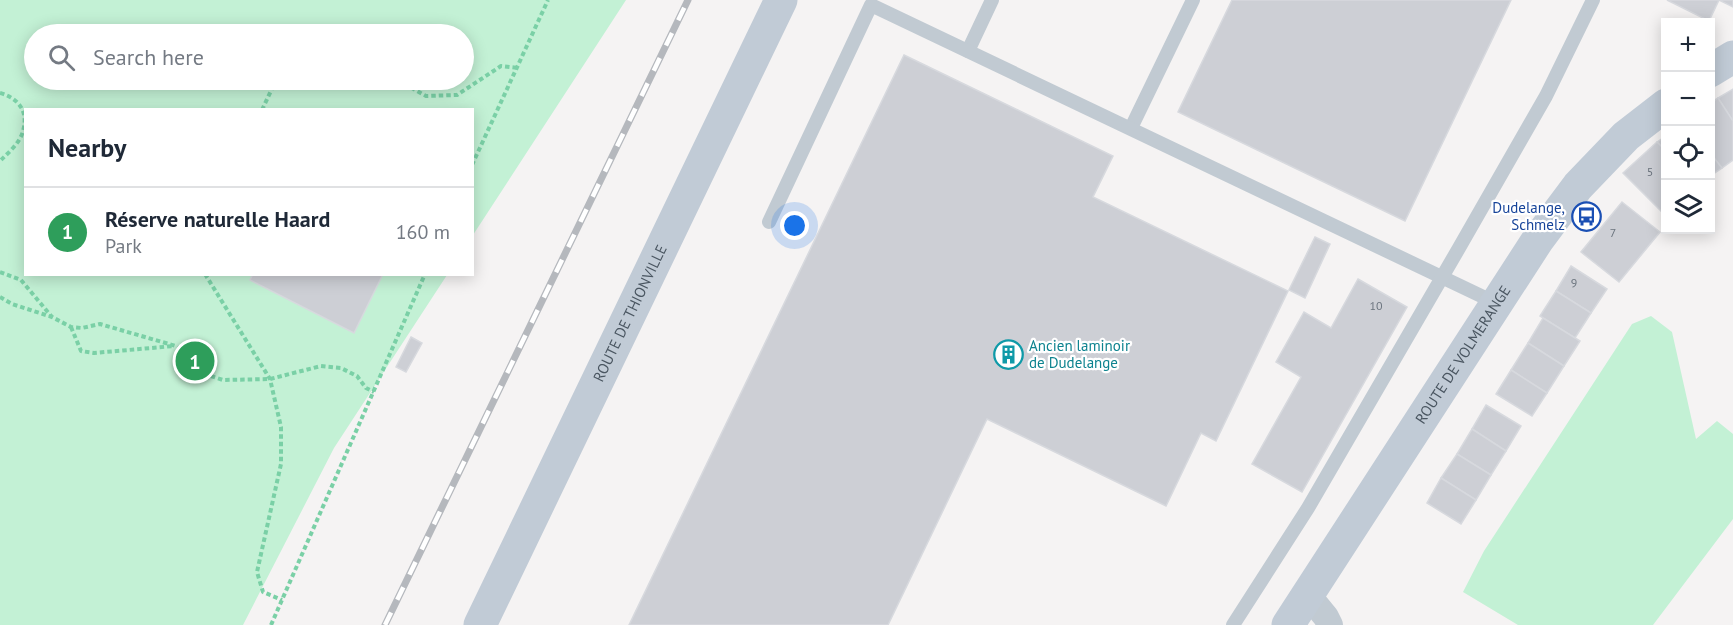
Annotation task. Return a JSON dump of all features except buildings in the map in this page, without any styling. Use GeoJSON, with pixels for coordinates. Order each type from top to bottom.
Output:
{"type":"FeatureCollection","features":[{"type":"Feature","properties":{"kind":"main road","name":"ROUTE DE THIONVILLE"},"geometry":{"type":"LineString","coordinates":[[480,625],[781,0]]}},
{"type":"Feature","properties":{"kind":"main road"},"geometry":{"type":"LineString","coordinates":[[1715,68],[1733,57]]}},
{"type":"Feature","properties":{"kind":"main road","name":"ROUTE DE VOLMERANGE"},"geometry":{"type":"LineString","coordinates":[[1288,625],[1538,241],[1578,186],[1626,136],[1661,108]]}},
{"type":"Feature","properties":{"kind":"street"},"geometry":{"type":"LineString","coordinates":[[1308,595],[1330,625]]}},
{"type":"Feature","properties":{"kind":"lane"},"geometry":{"type":"LineString","coordinates":[[968,51],[992,0]]}},
{"type":"Feature","properties":{"kind":"lane"},"geometry":{"type":"LineString","coordinates":[[1131,129],[1193,0]]}},
{"type":"Feature","properties":{"kind":"lane"},"geometry":{"type":"LineString","coordinates":[[1233,625],[1308,508],[1443,276],[1546,96],[1593,0]]}},
{"type":"Feature","properties":{"kind":"lane"},"geometry":{"type":"LineString","coordinates":[[769,222],[871,5],[1496,303]]}},
{"type":"Feature","properties":{"kind":"path"},"geometry":{"type":"LineString","coordinates":[[474,161],[519,68],[548,0]]}},
{"type":"Feature","properties":{"kind":"path"},"geometry":{"type":"LineString","coordinates":[[474,84],[501,66],[519,68]]}},
{"type":"Feature","properties":{"kind":"path"},"geometry":{"type":"LineString","coordinates":[[263,108],[271,90]]}},
{"type":"Feature","properties":{"kind":"path"},"geometry":{"type":"LineString","coordinates":[[416,90],[426,96],[457,95],[465,90]]}},
{"type":"Feature","properties":{"kind":"path"},"geometry":{"type":"LineString","coordinates":[[0,93],[15,98],[24,113],[23,132],[12,149],[0,161]]}},
{"type":"Feature","properties":{"kind":"path"},"geometry":{"type":"LineString","coordinates":[[0,272],[21,280],[52,317]]}},
{"type":"Feature","properties":{"kind":"path"},"geometry":{"type":"LineString","coordinates":[[206,276],[270,379],[280,428],[281,464],[257,572],[263,591],[282,600]]}},
{"type":"Feature","properties":{"kind":"path"},"geometry":{"type":"LineString","coordinates":[[271,625],[424,276]]}},
{"type":"Feature","properties":{"kind":"path"},"geometry":{"type":"LineString","coordinates":[[0,297],[12,304],[52,317],[71,327],[82,328],[100,324],[176,346],[200,362],[211,376],[223,380],[270,379],[321,366],[341,368],[357,376],[366,388],[374,392]]}},
{"type":"Feature","properties":{"kind":"path"},"geometry":{"type":"LineString","coordinates":[[71,327],[81,351],[94,353],[176,346]]}},
{"type":"Feature","properties":{"kind":"green space"},"geometry":{"type":"Polygon","coordinates":[[[0,0],[626,0],[474,233],[474,108],[24,108],[24,276],[446,276],[334,448],[243,625],[0,625],[0,0]]]}},
{"type":"Feature","properties":{"kind":"green space"},"geometry":{"type":"Polygon","coordinates":[[[1651,316],[1672,332],[1696,439],[1717,421],[1733,434],[1733,519],[1653,625],[1518,625],[1463,592],[1484,551],[1632,324],[1651,316]]]}},
{"type":"Feature","properties":{"kind":"railway"},"geometry":{"type":"LineString","coordinates":[[385,625],[688,0]]}},
{"type":"Feature","properties":{"kind":"place","name":"Dudelange, Schmelz"},"geometry":{"type":"Point","coordinates":[1586,217]}},
{"type":"Feature","properties":{"kind":"place","name":"Ancien laminoir de Dudelange"},"geometry":{"type":"Point","coordinates":[1008,355]}},
{"type":"Feature","properties":{"kind":"place","name":"Réserve naturelle Haard"},"geometry":{"type":"Point","coordinates":[195,361]}}]}
